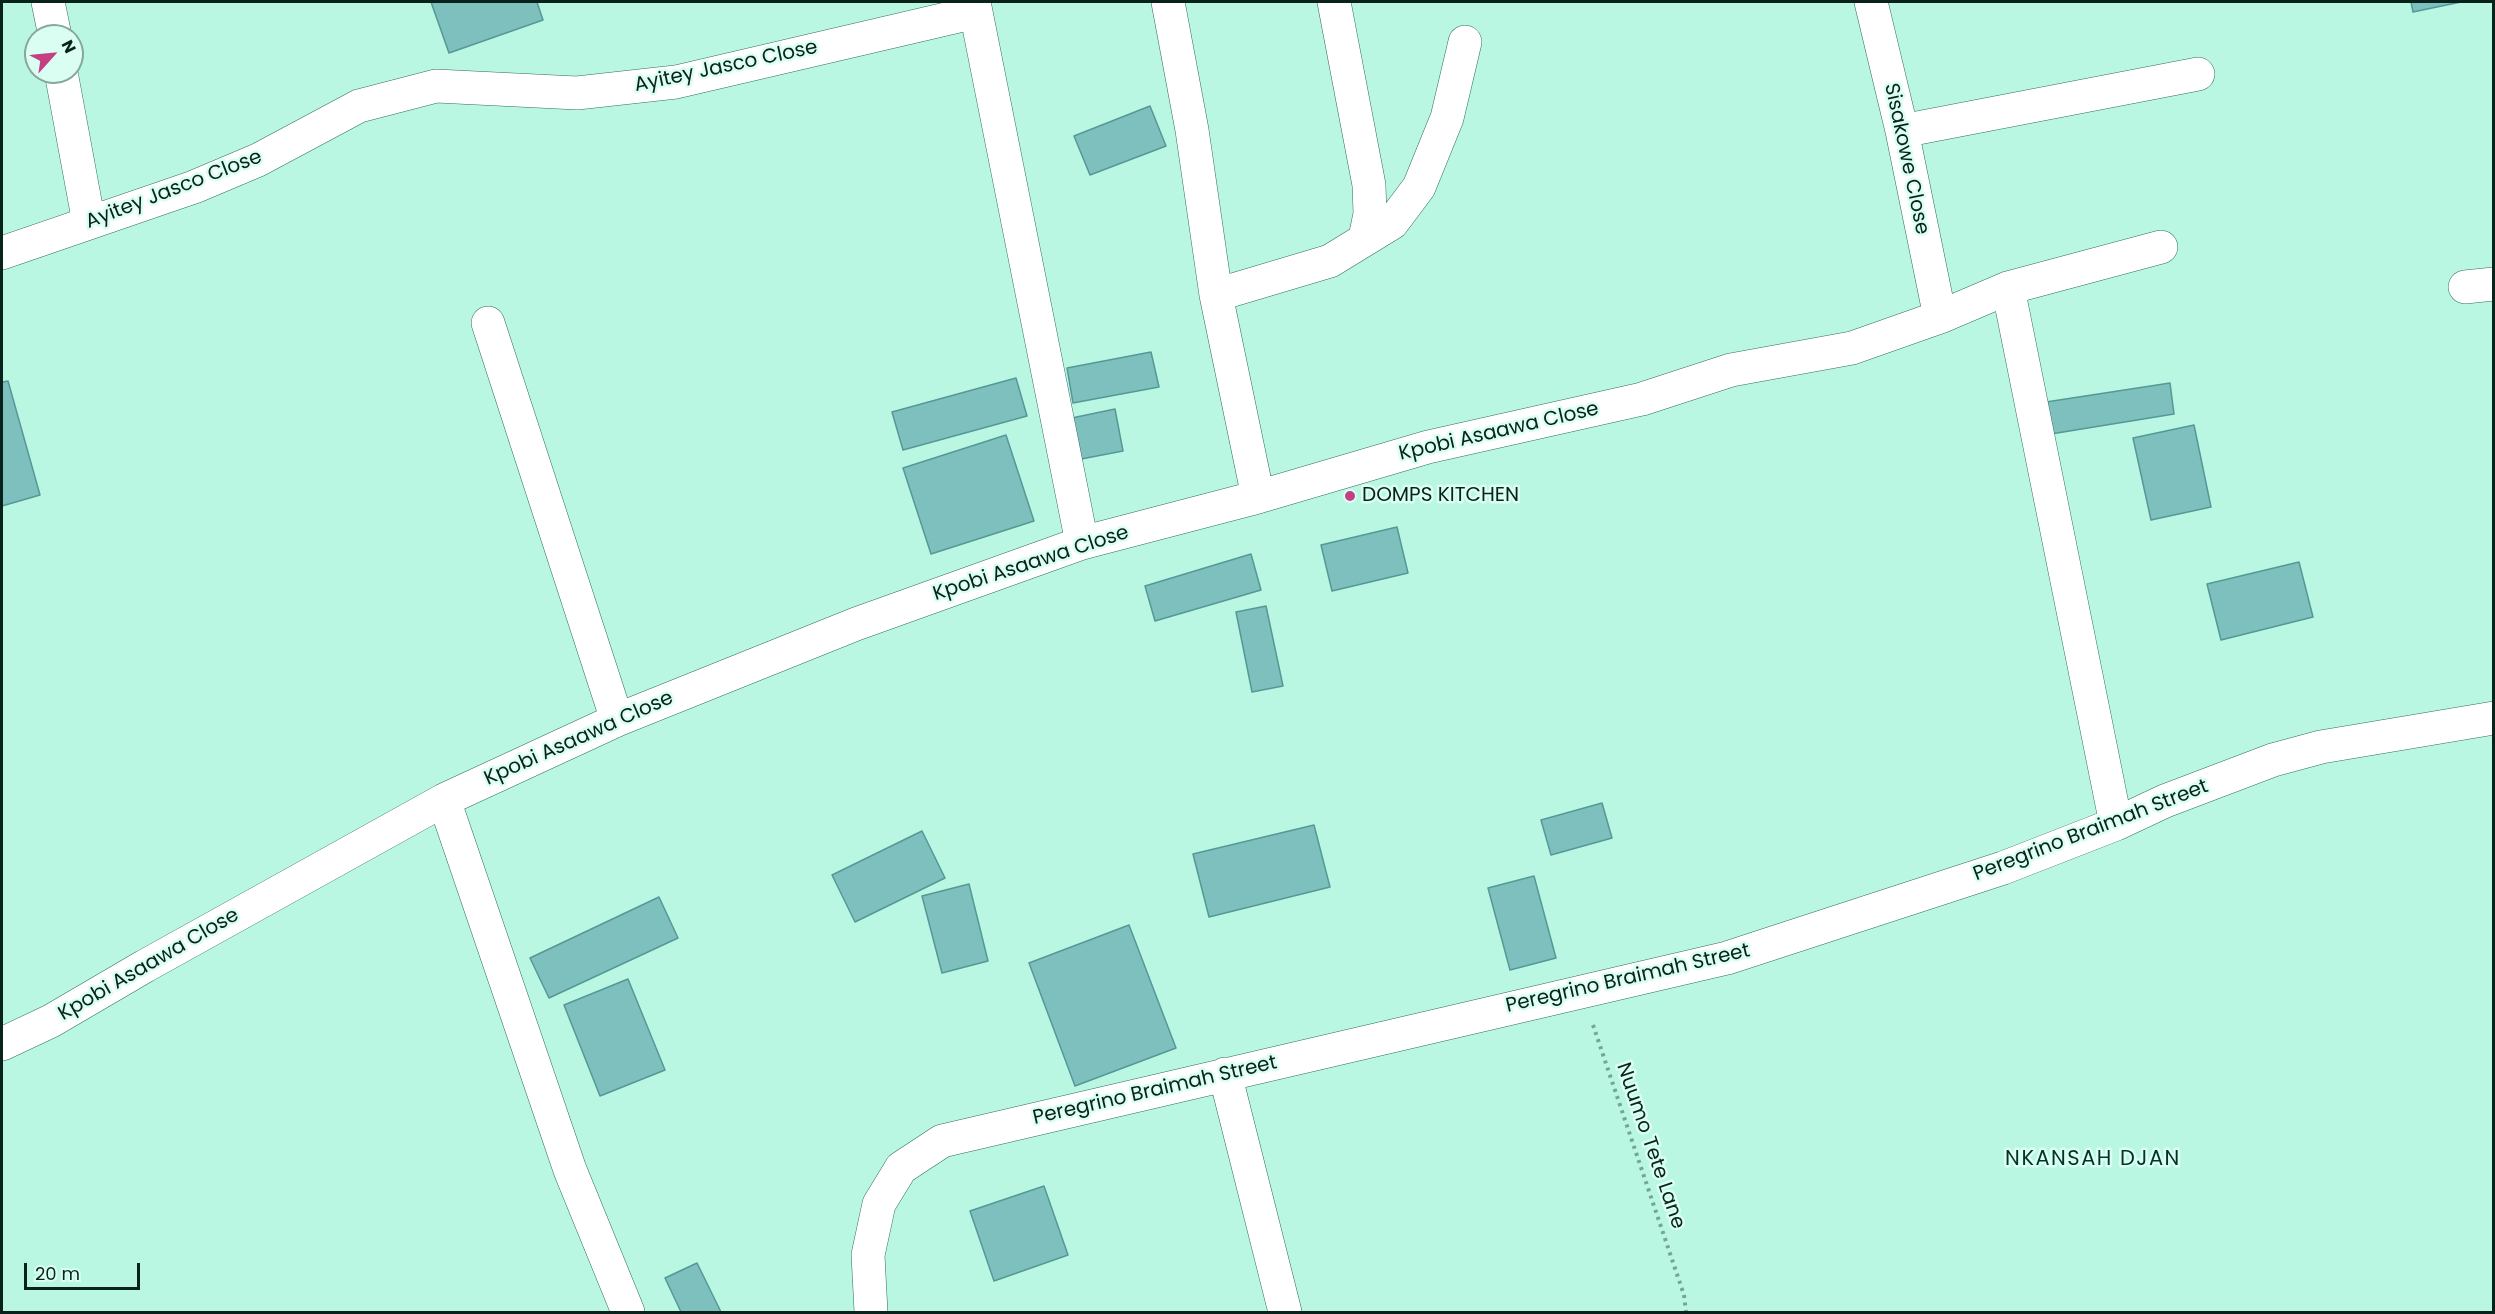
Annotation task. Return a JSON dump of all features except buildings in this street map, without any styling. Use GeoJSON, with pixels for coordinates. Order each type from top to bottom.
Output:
{"type":"FeatureCollection","features":[{"type":"Feature","properties":{"kind":"street"},"geometry":{"type":"LineString","coordinates":[[48,2],[52,24]]}},
{"type":"Feature","properties":{"kind":"street"},"geometry":{"type":"LineString","coordinates":[[1168,2],[1192,130],[1216,295],[1258,497]]}},
{"type":"Feature","properties":{"kind":"street"},"geometry":{"type":"LineString","coordinates":[[1334,2],[1369,185],[1370,214],[1365,238]]}},
{"type":"Feature","properties":{"kind":"street","name":"Sisakowe Close"},"geometry":{"type":"LineString","coordinates":[[1870,2],[1902,131],[1940,317]]}},
{"type":"Feature","properties":{"kind":"street"},"geometry":{"type":"LineString","coordinates":[[975,7],[1082,543]]}},
{"type":"Feature","properties":{"kind":"street","name":"Ayitey Jasco Close"},"geometry":{"type":"LineString","coordinates":[[2,253],[194,187],[258,160],[359,106],[436,86],[577,93],[676,82],[975,7]]}},
{"type":"Feature","properties":{"kind":"street"},"geometry":{"type":"LineString","coordinates":[[1216,295],[1330,261],[1392,223],[1419,187],[1447,118],[1466,42]]}},
{"type":"Feature","properties":{"kind":"street"},"geometry":{"type":"LineString","coordinates":[[1902,131],[2198,74]]}},
{"type":"Feature","properties":{"kind":"street"},"geometry":{"type":"LineString","coordinates":[[63,84],[89,223]]}},
{"type":"Feature","properties":{"kind":"street","name":"Kpobi Asaawa Close"},"geometry":{"type":"LineString","coordinates":[[2,1044],[51,1021],[155,960],[444,800],[617,720],[856,624],[1082,543],[1258,497],[1428,447],[1642,399],[1731,370],[1852,348],[1940,317],[2008,288],[2161,247]]}},
{"type":"Feature","properties":{"kind":"street"},"geometry":{"type":"LineString","coordinates":[[2008,288],[2116,824]]}},
{"type":"Feature","properties":{"kind":"street"},"geometry":{"type":"LineString","coordinates":[[488,323],[617,720]]}},
{"type":"Feature","properties":{"kind":"street","name":"Peregrino Braimah Street"},"geometry":{"type":"LineString","coordinates":[[871,1312],[868,1255],[879,1204],[901,1168],[942,1141],[1727,958],[2003,868],[2116,824],[2165,801],[2273,760],[2342,743],[2493,718]]}},
{"type":"Feature","properties":{"kind":"street"},"geometry":{"type":"LineString","coordinates":[[444,800],[570,1170],[628,1312]]}},
{"type":"Feature","properties":{"kind":"street"},"geometry":{"type":"LineString","coordinates":[[1226,1074],[1285,1312]]}},
{"type":"Feature","properties":{"kind":"path","name":"Nuumo Tete Lane"},"geometry":{"type":"LineString","coordinates":[[1582,991],[1684,1295],[1686,1312]]}},
{"type":"Feature","properties":{"kind":"place","name":"DOMPS KITCHEN"},"geometry":{"type":"Point","coordinates":[1350,496]}},
{"type":"Feature","properties":{"kind":"district","name":"NKANSAH DJAN"},"geometry":{"type":"Point","coordinates":[2093,1160]}}]}
